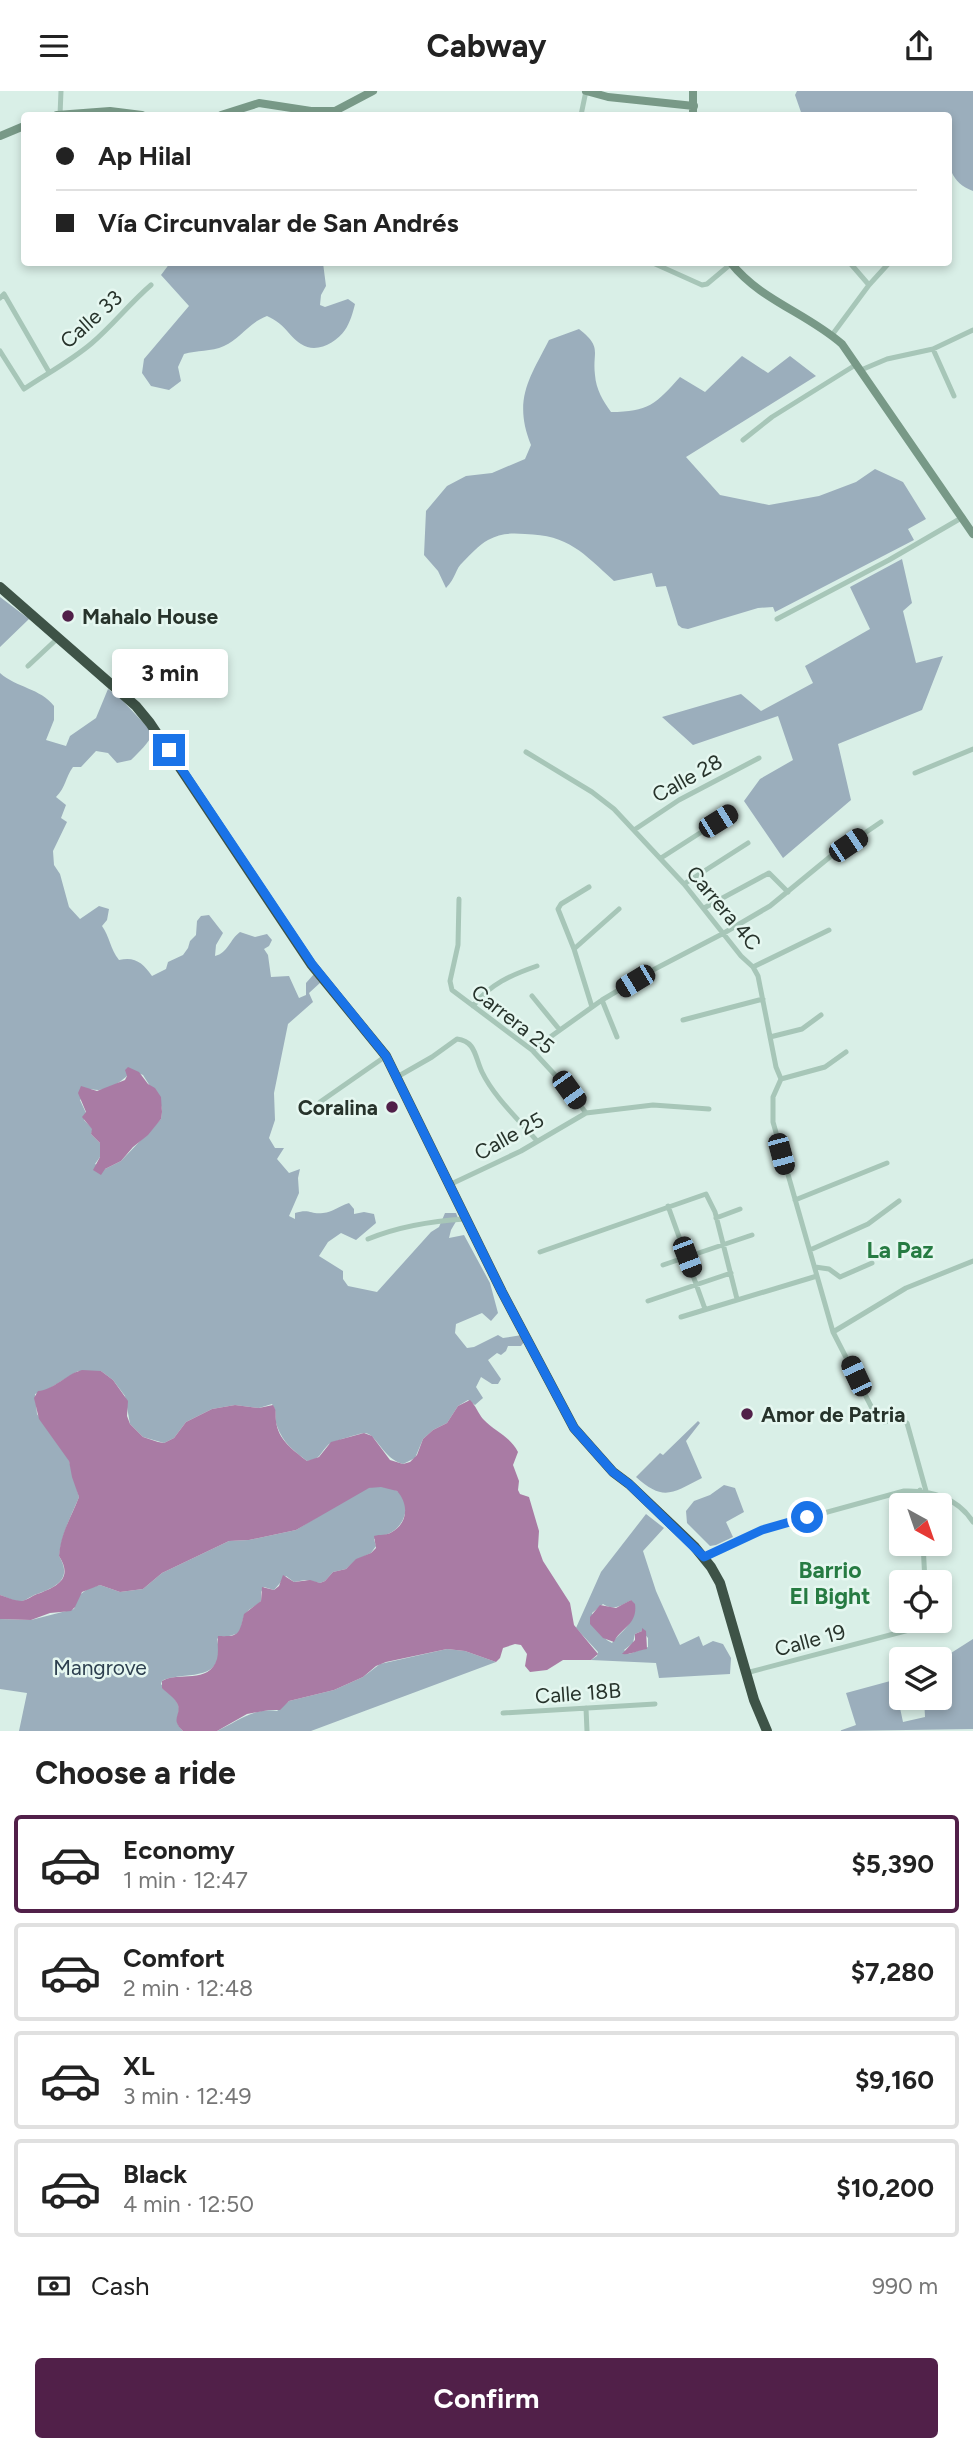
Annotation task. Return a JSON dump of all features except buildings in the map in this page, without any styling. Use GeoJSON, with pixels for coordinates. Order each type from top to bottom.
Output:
{"type":"FeatureCollection","features":[{"type":"Feature","properties":{"kind":"highway"},"geometry":{"type":"LineString","coordinates":[[0,587],[136,706],[150,723],[312,964],[386,1056],[465,1219],[574,1428],[613,1472],[629,1484],[704,1557],[720,1583],[746,1674],[767,1731]]}},
{"type":"Feature","properties":{"kind":"main road"},"geometry":{"type":"LineString","coordinates":[[230,112],[259,103],[311,111],[335,111],[373,91]]}},
{"type":"Feature","properties":{"kind":"main road"},"geometry":{"type":"LineString","coordinates":[[586,91],[608,97],[694,106]]}},
{"type":"Feature","properties":{"kind":"main road"},"geometry":{"type":"LineString","coordinates":[[693,91],[693,112]]}},
{"type":"Feature","properties":{"kind":"main road"},"geometry":{"type":"LineString","coordinates":[[97,112],[118,112]]}},
{"type":"Feature","properties":{"kind":"main road"},"geometry":{"type":"LineString","coordinates":[[0,136],[21,127]]}},
{"type":"Feature","properties":{"kind":"main road"},"geometry":{"type":"LineString","coordinates":[[734,266],[763,294],[832,335],[842,344],[973,534]]}},
{"type":"Feature","properties":{"kind":"street"},"geometry":{"type":"LineString","coordinates":[[59,112],[61,91]]}},
{"type":"Feature","properties":{"kind":"street"},"geometry":{"type":"LineString","coordinates":[[582,112],[586,91]]}},
{"type":"Feature","properties":{"kind":"street"},"geometry":{"type":"LineString","coordinates":[[660,266],[702,285],[707,284],[728,266]]}},
{"type":"Feature","properties":{"kind":"street"},"geometry":{"type":"LineString","coordinates":[[853,266],[869,285]]}},
{"type":"Feature","properties":{"kind":"street"},"geometry":{"type":"LineString","coordinates":[[832,335],[886,266]]}},
{"type":"Feature","properties":{"kind":"street","name":"Calle 33"},"geometry":{"type":"LineString","coordinates":[[0,351],[23,389],[70,360],[93,342],[151,285]]}},
{"type":"Feature","properties":{"kind":"street"},"geometry":{"type":"LineString","coordinates":[[2,296],[49,372]]}},
{"type":"Feature","properties":{"kind":"street"},"geometry":{"type":"LineString","coordinates":[[743,440],[772,417],[859,367],[933,349],[973,330]]}},
{"type":"Feature","properties":{"kind":"street"},"geometry":{"type":"LineString","coordinates":[[933,349],[954,396]]}},
{"type":"Feature","properties":{"kind":"street"},"geometry":{"type":"LineString","coordinates":[[777,619],[889,560],[963,517]]}},
{"type":"Feature","properties":{"kind":"street"},"geometry":{"type":"LineString","coordinates":[[28,666],[58,639]]}},
{"type":"Feature","properties":{"kind":"street"},"geometry":{"type":"LineString","coordinates":[[915,773],[973,749]]}},
{"type":"Feature","properties":{"kind":"street","name":"Carrera 4C"},"geometry":{"type":"LineString","coordinates":[[526,752],[592,792],[614,809],[661,857],[753,967],[758,976],[781,1079]]}},
{"type":"Feature","properties":{"kind":"street","name":"Calle 28"},"geometry":{"type":"LineString","coordinates":[[634,830],[678,800],[758,758]]}},
{"type":"Feature","properties":{"kind":"street"},"geometry":{"type":"LineString","coordinates":[[661,857],[731,813]]}},
{"type":"Feature","properties":{"kind":"street"},"geometry":{"type":"LineString","coordinates":[[532,1050],[602,1000],[770,906],[831,856],[881,822]]}},
{"type":"Feature","properties":{"kind":"street"},"geometry":{"type":"LineString","coordinates":[[684,884],[748,843]]}},
{"type":"Feature","properties":{"kind":"street"},"geometry":{"type":"LineString","coordinates":[[704,908],[769,873],[788,892]]}},
{"type":"Feature","properties":{"kind":"street"},"geometry":{"type":"LineString","coordinates":[[589,887],[558,907],[592,1007]]}},
{"type":"Feature","properties":{"kind":"street","name":"Carrera 25"},"geometry":{"type":"LineString","coordinates":[[459,899],[458,945],[450,986],[455,994],[532,1050],[586,1113]]}},
{"type":"Feature","properties":{"kind":"street"},"geometry":{"type":"LineString","coordinates":[[574,949],[619,909]]}},
{"type":"Feature","properties":{"kind":"street"},"geometry":{"type":"LineString","coordinates":[[753,967],[829,930]]}},
{"type":"Feature","properties":{"kind":"street"},"geometry":{"type":"LineString","coordinates":[[473,1006],[481,995],[503,979],[537,967]]}},
{"type":"Feature","properties":{"kind":"street"},"geometry":{"type":"LineString","coordinates":[[531,996],[559,1029]]}},
{"type":"Feature","properties":{"kind":"street"},"geometry":{"type":"LineString","coordinates":[[683,1020],[763,999]]}},
{"type":"Feature","properties":{"kind":"street"},"geometry":{"type":"LineString","coordinates":[[602,1000],[617,1037]]}},
{"type":"Feature","properties":{"kind":"street"},"geometry":{"type":"LineString","coordinates":[[770,1037],[802,1029],[821,1015]]}},
{"type":"Feature","properties":{"kind":"street"},"geometry":{"type":"LineString","coordinates":[[397,1077],[457,1039],[466,1041],[473,1048],[487,1080],[537,1141]]}},
{"type":"Feature","properties":{"kind":"street"},"geometry":{"type":"LineString","coordinates":[[846,1052],[825,1067],[781,1079],[773,1097],[773,1122],[832,1332],[876,1416],[884,1422],[898,1419],[907,1423],[923,1491]]}},
{"type":"Feature","properties":{"kind":"street"},"geometry":{"type":"LineString","coordinates":[[320,1102],[386,1056]]}},
{"type":"Feature","properties":{"kind":"street","name":"Calle 25"},"geometry":{"type":"LineString","coordinates":[[449,1185],[505,1160],[586,1113],[653,1105],[709,1109]]}},
{"type":"Feature","properties":{"kind":"street"},"geometry":{"type":"LineString","coordinates":[[795,1200],[887,1163]]}},
{"type":"Feature","properties":{"kind":"street"},"geometry":{"type":"LineString","coordinates":[[540,1252],[706,1193],[724,1245],[737,1299]]}},
{"type":"Feature","properties":{"kind":"street"},"geometry":{"type":"LineString","coordinates":[[810,1249],[868,1224],[899,1201]]}},
{"type":"Feature","properties":{"kind":"street"},"geometry":{"type":"LineString","coordinates":[[668,1206],[698,1284],[705,1310]]}},
{"type":"Feature","properties":{"kind":"street"},"geometry":{"type":"LineString","coordinates":[[716,1218],[740,1209]]}},
{"type":"Feature","properties":{"kind":"street"},"geometry":{"type":"LineString","coordinates":[[368,1240],[400,1228],[465,1219]]}},
{"type":"Feature","properties":{"kind":"street"},"geometry":{"type":"LineString","coordinates":[[663,1265],[752,1235]]}},
{"type":"Feature","properties":{"kind":"street"},"geometry":{"type":"LineString","coordinates":[[832,1332],[906,1288],[973,1261]]}},
{"type":"Feature","properties":{"kind":"street"},"geometry":{"type":"LineString","coordinates":[[815,1267],[829,1269],[840,1277],[872,1263]]}},
{"type":"Feature","properties":{"kind":"street"},"geometry":{"type":"LineString","coordinates":[[649,1301],[731,1273]]}},
{"type":"Feature","properties":{"kind":"street"},"geometry":{"type":"LineString","coordinates":[[681,1317],[817,1276]]}},
{"type":"Feature","properties":{"kind":"street"},"geometry":{"type":"LineString","coordinates":[[704,1557],[762,1530],[904,1490],[923,1491],[946,1497],[967,1513],[973,1522]]}},
{"type":"Feature","properties":{"kind":"street","name":"Calle 19"},"geometry":{"type":"LineString","coordinates":[[746,1674],[898,1633]]}},
{"type":"Feature","properties":{"kind":"street","name":"Calle 18B"},"geometry":{"type":"LineString","coordinates":[[503,1713],[655,1704]]}},
{"type":"Feature","properties":{"kind":"street"},"geometry":{"type":"LineString","coordinates":[[586,1707],[587,1731]]}},
{"type":"Feature","properties":{"kind":"green space"},"geometry":{"type":"Polygon","coordinates":[[[797,91],[973,91],[973,191],[962,186],[952,172],[952,112],[801,112],[795,95],[797,91]]]}},
{"type":"Feature","properties":{"kind":"green space"},"geometry":{"type":"Polygon","coordinates":[[[168,266],[323,266],[326,286],[320,305],[325,307],[348,299],[355,304],[345,330],[325,346],[313,348],[301,344],[279,323],[267,316],[224,346],[184,354],[178,367],[181,381],[169,390],[151,386],[142,373],[144,359],[189,306],[161,275],[168,266]]]}},
{"type":"Feature","properties":{"kind":"green space"},"geometry":{"type":"Polygon","coordinates":[[[579,329],[594,346],[597,385],[611,412],[650,405],[680,377],[705,392],[742,356],[768,373],[790,356],[816,376],[686,457],[720,495],[769,505],[819,496],[856,482],[875,469],[903,482],[926,519],[908,529],[914,540],[775,612],[773,607],[758,608],[688,629],[678,625],[666,586],[656,587],[652,573],[614,581],[574,547],[540,535],[506,534],[488,540],[460,565],[446,588],[438,571],[424,555],[426,511],[447,486],[466,476],[492,473],[525,459],[531,445],[523,415],[530,378],[549,340],[579,329]]]}},
{"type":"Feature","properties":{"kind":"green space"},"geometry":{"type":"Polygon","coordinates":[[[902,559],[912,603],[903,611],[916,663],[943,656],[922,710],[838,744],[851,800],[783,858],[744,801],[760,779],[793,760],[778,716],[693,745],[662,717],[741,694],[761,711],[813,683],[805,666],[870,629],[850,587],[902,559]]]}},
{"type":"Feature","properties":{"kind":"green space"},"geometry":{"type":"Polygon","coordinates":[[[0,597],[29,619],[0,647],[0,597]]]}},
{"type":"Feature","properties":{"kind":"green space"},"geometry":{"type":"Polygon","coordinates":[[[0,673],[42,695],[54,706],[54,720],[46,740],[66,746],[70,736],[96,718],[108,689],[153,733],[131,760],[117,763],[108,753],[96,751],[81,767],[73,767],[56,797],[66,805],[61,818],[67,822],[53,851],[54,865],[60,874],[69,907],[80,919],[99,906],[109,909],[107,920],[102,926],[119,960],[130,959],[138,962],[152,976],[166,969],[168,962],[183,955],[188,948],[196,935],[197,921],[201,916],[209,915],[223,933],[216,945],[215,956],[223,952],[240,932],[255,937],[267,934],[272,940],[264,949],[268,955],[271,977],[289,976],[299,998],[306,995],[306,983],[314,974],[321,982],[309,993],[313,1002],[288,1024],[274,1093],[275,1120],[269,1138],[275,1148],[284,1148],[277,1159],[289,1173],[300,1169],[299,1193],[289,1216],[295,1219],[295,1213],[327,1212],[349,1203],[354,1214],[374,1214],[376,1223],[356,1240],[341,1233],[328,1242],[319,1256],[343,1271],[343,1279],[348,1286],[377,1292],[431,1232],[439,1227],[445,1213],[456,1213],[458,1218],[449,1238],[464,1235],[490,1283],[498,1313],[491,1321],[482,1313],[456,1324],[455,1333],[467,1348],[498,1335],[503,1338],[522,1335],[524,1342],[521,1346],[508,1346],[501,1355],[497,1353],[488,1360],[501,1379],[498,1384],[492,1384],[481,1377],[476,1387],[483,1398],[475,1405],[468,1400],[458,1406],[447,1423],[423,1439],[415,1458],[403,1464],[390,1457],[365,1433],[330,1444],[317,1458],[307,1461],[282,1437],[272,1404],[259,1408],[235,1405],[212,1409],[186,1422],[174,1438],[164,1443],[143,1437],[130,1424],[125,1396],[113,1380],[101,1371],[78,1371],[35,1394],[37,1414],[68,1457],[79,1497],[67,1525],[59,1556],[63,1564],[63,1576],[56,1585],[24,1600],[16,1601],[0,1595],[0,673]],[[133,1071],[109,1088],[91,1089],[80,1100],[86,1113],[84,1120],[93,1129],[91,1134],[100,1143],[100,1157],[95,1164],[105,1169],[121,1161],[161,1119],[160,1102],[143,1075],[133,1071]]]}},
{"type":"Feature","properties":{"kind":"green space"},"geometry":{"type":"Polygon","coordinates":[[[698,1421],[700,1423],[686,1441],[702,1478],[668,1493],[654,1490],[636,1477],[660,1453],[663,1455],[698,1421]]]}},
{"type":"Feature","properties":{"kind":"green space"},"geometry":{"type":"Polygon","coordinates":[[[724,1485],[735,1488],[744,1512],[726,1522],[733,1537],[710,1546],[687,1523],[686,1511],[694,1501],[710,1495],[724,1485]]]}},
{"type":"Feature","properties":{"kind":"green space","name":"Mangrove"},"geometry":{"type":"Polygon","coordinates":[[[375,1486],[397,1491],[402,1495],[406,1507],[400,1525],[388,1534],[374,1539],[376,1546],[371,1553],[356,1560],[346,1569],[333,1572],[320,1583],[305,1580],[294,1582],[286,1576],[274,1590],[264,1587],[261,1601],[245,1614],[239,1633],[220,1636],[217,1639],[219,1654],[216,1664],[201,1673],[162,1681],[161,1684],[178,1706],[178,1723],[183,1731],[19,1731],[27,1693],[0,1689],[0,1619],[31,1620],[74,1609],[78,1596],[89,1588],[100,1585],[120,1592],[143,1589],[162,1573],[229,1541],[249,1540],[296,1530],[361,1490],[375,1486]]]}},
{"type":"Feature","properties":{"kind":"green space"},"geometry":{"type":"Polygon","coordinates":[[[646,1514],[664,1528],[643,1551],[656,1591],[680,1645],[699,1636],[703,1646],[713,1641],[723,1644],[731,1658],[730,1674],[659,1678],[656,1663],[591,1660],[598,1652],[576,1628],[601,1572],[646,1514]],[[631,1600],[614,1607],[603,1604],[592,1613],[601,1634],[612,1643],[628,1625],[631,1600]],[[642,1631],[635,1634],[633,1643],[624,1650],[629,1654],[648,1647],[648,1638],[642,1631]]]}},
{"type":"Feature","properties":{"kind":"green space"},"geometry":{"type":"Polygon","coordinates":[[[973,1639],[973,1729],[839,1731],[856,1725],[846,1693],[889,1681],[889,1710],[900,1710],[903,1722],[925,1717],[925,1710],[952,1710],[952,1652],[973,1639]]]}},
{"type":"Feature","properties":{"kind":"green space"},"geometry":{"type":"Polygon","coordinates":[[[447,1649],[465,1651],[496,1662],[311,1731],[217,1731],[253,1713],[277,1711],[289,1701],[334,1690],[363,1677],[380,1664],[447,1649]]]}},
{"type":"Feature","properties":{"kind":"shaded area"},"geometry":{"type":"Polygon","coordinates":[[[128,1067],[139,1072],[161,1097],[161,1119],[121,1161],[105,1169],[101,1175],[93,1170],[100,1157],[100,1143],[91,1134],[92,1129],[82,1117],[86,1112],[78,1093],[81,1086],[97,1091],[125,1080],[125,1070],[128,1067]]]}},
{"type":"Feature","properties":{"kind":"shaded area"},"geometry":{"type":"Polygon","coordinates":[[[82,1370],[101,1371],[113,1380],[128,1401],[127,1416],[130,1424],[143,1437],[164,1443],[174,1438],[186,1422],[212,1409],[235,1405],[259,1408],[273,1405],[280,1434],[287,1444],[307,1461],[319,1457],[331,1442],[364,1433],[372,1436],[390,1460],[403,1464],[410,1462],[417,1455],[423,1439],[447,1423],[458,1406],[470,1400],[483,1419],[511,1442],[518,1452],[513,1465],[519,1481],[518,1490],[520,1494],[529,1497],[539,1531],[538,1547],[543,1561],[570,1603],[574,1625],[598,1654],[591,1660],[563,1660],[547,1670],[530,1672],[525,1666],[527,1654],[521,1645],[503,1648],[496,1662],[465,1651],[447,1649],[386,1662],[376,1666],[363,1677],[334,1690],[289,1701],[280,1710],[247,1714],[217,1731],[183,1731],[176,1720],[178,1705],[162,1688],[162,1681],[200,1675],[213,1667],[218,1656],[218,1636],[237,1633],[244,1614],[261,1601],[262,1587],[274,1590],[279,1586],[283,1575],[294,1582],[310,1580],[320,1583],[333,1572],[346,1569],[356,1559],[371,1553],[376,1548],[374,1536],[390,1533],[401,1524],[405,1513],[404,1502],[397,1491],[381,1487],[369,1488],[296,1530],[249,1540],[229,1541],[162,1573],[143,1589],[120,1592],[100,1585],[82,1592],[71,1611],[50,1613],[31,1620],[0,1619],[0,1595],[22,1601],[51,1588],[64,1576],[65,1571],[59,1556],[60,1547],[79,1497],[69,1461],[39,1419],[34,1398],[38,1391],[82,1370]]]}},
{"type":"Feature","properties":{"kind":"shaded area"},"geometry":{"type":"Polygon","coordinates":[[[631,1600],[635,1604],[634,1617],[614,1642],[603,1638],[590,1624],[590,1617],[600,1605],[616,1608],[631,1600]]]}},
{"type":"Feature","properties":{"kind":"shaded area"},"geometry":{"type":"Polygon","coordinates":[[[642,1628],[646,1631],[647,1649],[622,1654],[635,1640],[635,1634],[642,1631],[642,1628]]]}},
{"type":"Feature","properties":{"kind":"place","name":"Mahalo House"},"geometry":{"type":"Point","coordinates":[68,616]}},
{"type":"Feature","properties":{"kind":"place","name":"Coralina"},"geometry":{"type":"Point","coordinates":[392,1107]}},
{"type":"Feature","properties":{"kind":"place","name":"Amor de Patria"},"geometry":{"type":"Point","coordinates":[747,1414]}},
{"type":"Feature","properties":{"kind":"district","name":"La Paz"},"geometry":{"type":"Point","coordinates":[900,1250]}},
{"type":"Feature","properties":{"kind":"district","name":"Barrio El Bight"},"geometry":{"type":"Point","coordinates":[830,1583]}},
{"type":"Feature","properties":{"kind":"route"},"geometry":{"type":"LineString","coordinates":[[169,750],[312,964],[386,1056],[502,1292],[566,1415],[587,1444],[704,1557],[762,1530],[807,1517]]}}]}
